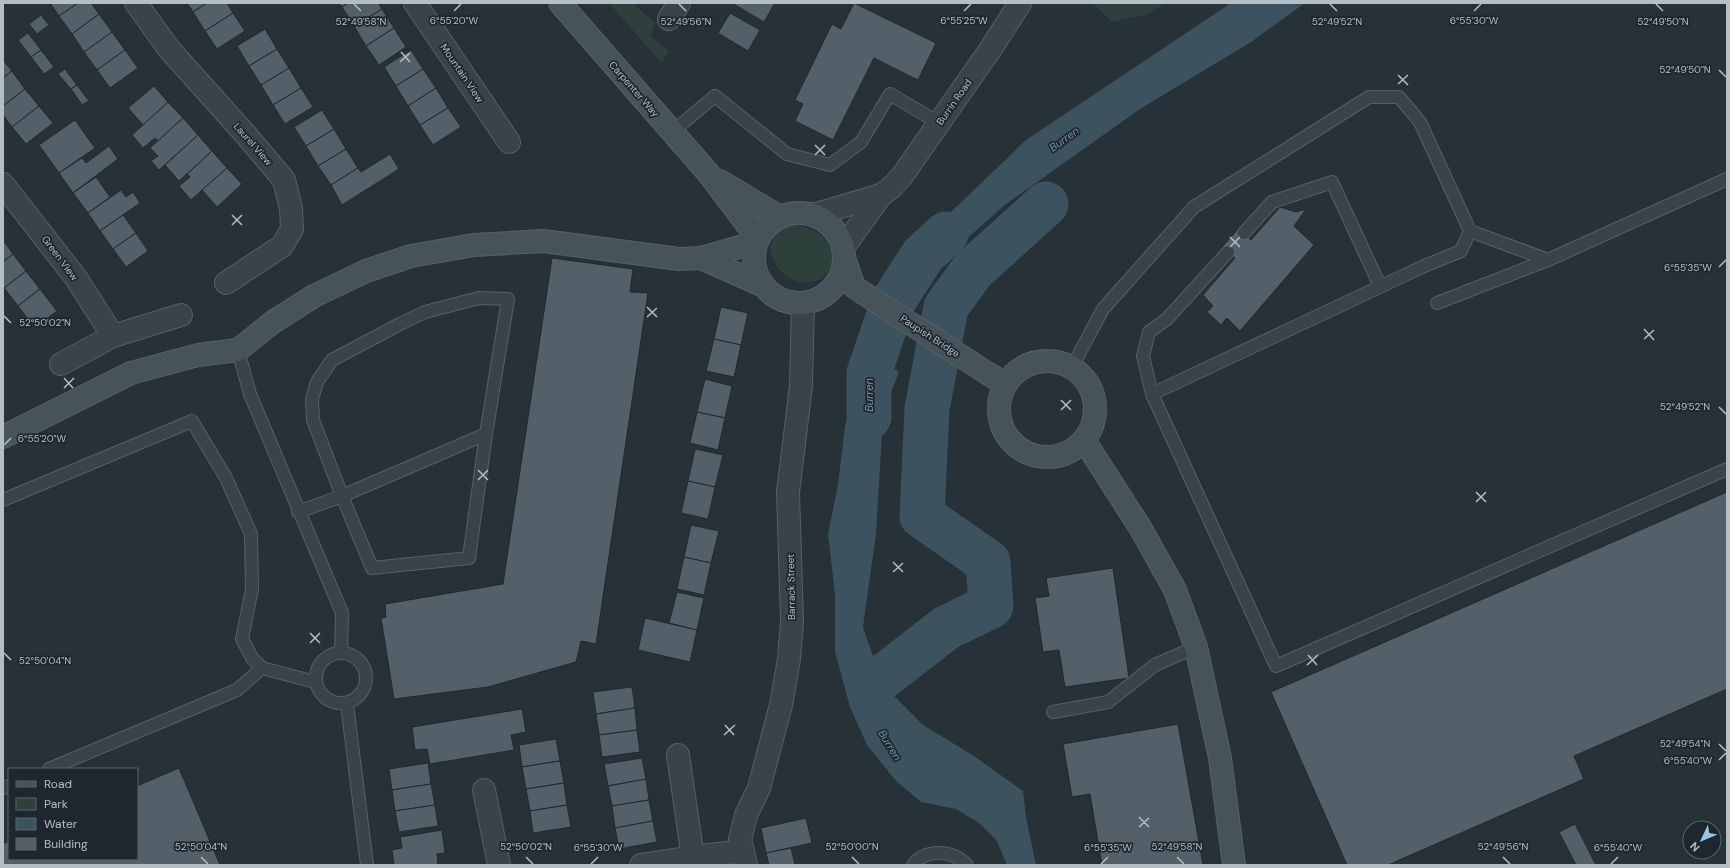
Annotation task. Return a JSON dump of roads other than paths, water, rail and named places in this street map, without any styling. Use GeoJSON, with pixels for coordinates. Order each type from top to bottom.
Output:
{"type":"FeatureCollection","features":[{"type":"Feature","properties":{"kind":"street","name":"Laurel View"},"geometry":{"type":"LineString","coordinates":[[136,3],[169,49],[284,180],[291,208],[292,229],[282,246],[226,284]]}},
{"type":"Feature","properties":{"kind":"street","name":"Mountain View"},"geometry":{"type":"LineString","coordinates":[[415,3],[509,142]]}},
{"type":"Feature","properties":{"kind":"street","name":"Carpenter Way"},"geometry":{"type":"LineString","coordinates":[[560,3],[710,174],[757,240]]}},
{"type":"Feature","properties":{"kind":"street","name":"Burrin Road"},"geometry":{"type":"LineString","coordinates":[[843,253],[881,196],[902,176],[1020,3]]}},
{"type":"Feature","properties":{"kind":"street","name":"Carpenter Way"},"geometry":{"type":"LineString","coordinates":[[710,174],[780,217]]}},
{"type":"Feature","properties":{"kind":"street","name":"Green View"},"geometry":{"type":"LineString","coordinates":[[3,184],[76,278],[113,336]]}},
{"type":"Feature","properties":{"kind":"street","name":"Burrin Road"},"geometry":{"type":"LineString","coordinates":[[813,215],[881,196]]}},
{"type":"Feature","properties":{"kind":"street"},"geometry":{"type":"LineString","coordinates":[[800,213],[813,215],[825,221],[835,231],[841,241],[843,253],[854,288],[828,293],[815,300],[803,303],[789,302],[775,296],[764,286],[757,274],[754,260],[757,240],[763,230],[774,220],[780,217],[786,214],[800,213]]}},
{"type":"Feature","properties":{"kind":"street"},"geometry":{"type":"LineString","coordinates":[[3,437],[130,373],[198,355],[238,350],[273,322],[314,296],[366,272],[411,256],[474,245],[543,241],[679,260],[701,258],[757,240]]}},
{"type":"Feature","properties":{"kind":"street"},"geometry":{"type":"LineString","coordinates":[[828,293],[840,276],[843,253]]}},
{"type":"Feature","properties":{"kind":"street"},"geometry":{"type":"LineString","coordinates":[[701,258],[764,286]]}},
{"type":"Feature","properties":{"kind":"street","name":"Paupish Bridge"},"geometry":{"type":"LineString","coordinates":[[854,288],[1006,384]]}},
{"type":"Feature","properties":{"kind":"street","name":"Barrack Street"},"geometry":{"type":"LineString","coordinates":[[744,858],[740,840],[746,815],[759,788],[781,705],[789,659],[792,621],[788,492],[801,386],[803,303]]}},
{"type":"Feature","properties":{"kind":"street"},"geometry":{"type":"LineString","coordinates":[[61,364],[113,336],[181,314]]}},
{"type":"Feature","properties":{"kind":"street"},"geometry":{"type":"LineString","coordinates":[[1043,361],[1058,362],[1072,367],[1083,376],[1095,401],[1095,415],[1091,429],[1084,440],[1072,450],[1057,456],[1041,456],[1026,452],[1013,442],[1004,429],[1000,414],[1000,398],[1006,384],[1016,372],[1029,364],[1043,361]]}},
{"type":"Feature","properties":{"kind":"street"},"geometry":{"type":"LineString","coordinates":[[1084,440],[1141,529],[1175,590],[1196,648],[1220,758],[1234,865]]}},
{"type":"Feature","properties":{"kind":"street"},"geometry":{"type":"LineString","coordinates":[[678,755],[694,861]]}},
{"type":"Feature","properties":{"kind":"street"},"geometry":{"type":"LineString","coordinates":[[484,790],[499,865]]}},
{"type":"Feature","properties":{"kind":"street"},"geometry":{"type":"LineString","coordinates":[[641,865],[744,858]]}},
{"type":"Feature","properties":{"kind":"lane"},"geometry":{"type":"LineString","coordinates":[[672,132],[715,96],[787,154],[830,165],[861,142],[890,94],[939,123]]}},
{"type":"Feature","properties":{"kind":"lane"},"geometry":{"type":"LineString","coordinates":[[1072,367],[1103,310],[1194,207],[1369,97],[1399,97],[1420,122],[1470,231],[1548,260]]}},
{"type":"Feature","properties":{"kind":"lane"},"geometry":{"type":"LineString","coordinates":[[1437,302],[1548,260],[1727,179]]}},
{"type":"Feature","properties":{"kind":"lane"},"geometry":{"type":"LineString","coordinates":[[1244,233],[1272,202],[1332,182],[1380,286]]}},
{"type":"Feature","properties":{"kind":"lane"},"geometry":{"type":"LineString","coordinates":[[1152,394],[1380,286],[1461,251],[1470,231]]}},
{"type":"Feature","properties":{"kind":"lane"},"geometry":{"type":"LineString","coordinates":[[1228,252],[1167,319],[1149,332],[1143,356],[1152,394],[1276,666],[1727,469]]}},
{"type":"Feature","properties":{"kind":"lane"},"geometry":{"type":"LineString","coordinates":[[480,298],[508,299],[486,434],[469,558],[372,568],[342,496],[313,420],[312,399],[316,382],[332,360],[425,312],[480,298]]}},
{"type":"Feature","properties":{"kind":"lane"},"geometry":{"type":"LineString","coordinates":[[238,350],[250,394],[298,512],[342,613],[341,653]]}},
{"type":"Feature","properties":{"kind":"lane"},"geometry":{"type":"LineString","coordinates":[[3,500],[192,421],[226,478],[251,534],[252,589],[242,639],[252,658],[262,668],[316,682]]}},
{"type":"Feature","properties":{"kind":"lane"},"geometry":{"type":"LineString","coordinates":[[298,512],[342,496],[486,434]]}},
{"type":"Feature","properties":{"kind":"lane"},"geometry":{"type":"LineString","coordinates":[[1053,712],[1108,702],[1155,665],[1196,648]]}},
{"type":"Feature","properties":{"kind":"lane"},"geometry":{"type":"LineString","coordinates":[[332,654],[350,654],[358,659],[364,667],[367,676],[366,685],[362,693],[356,700],[347,704],[336,704],[327,700],[319,692],[316,682],[316,674],[319,665],[325,658],[332,654]]}},
{"type":"Feature","properties":{"kind":"lane"},"geometry":{"type":"LineString","coordinates":[[51,768],[237,690],[262,668]]}},
{"type":"Feature","properties":{"kind":"lane"},"geometry":{"type":"LineString","coordinates":[[347,704],[367,865]]}},
{"type":"Feature","properties":{"kind":"lane"},"geometry":{"type":"LineString","coordinates":[[913,865],[926,855],[938,852],[951,854],[962,860],[967,865]]}},
{"type":"Feature","properties":{"kind":"water"},"geometry":{"type":"Polygon","coordinates":[[[1231,3],[1305,3],[1251,42],[1140,109],[1006,204],[954,250],[920,291],[895,274],[905,256],[1026,140],[1231,3]]]}},
{"type":"Feature","properties":{"kind":"water"},"geometry":{"type":"Polygon","coordinates":[[[865,349],[899,372],[891,392],[882,433],[876,534],[863,627],[875,662],[892,694],[923,725],[974,756],[1023,791],[1026,817],[1036,865],[1007,865],[997,841],[979,823],[956,809],[921,802],[896,781],[867,745],[850,707],[835,652],[835,594],[828,534],[838,485],[845,426],[865,349]]]}},
{"type":"Feature","properties":{"kind":"waterway"},"geometry":{"type":"LineString","coordinates":[[870,687],[946,628],[991,606],[988,562],[922,516],[927,409],[946,307],[973,270],[1046,204]]}},
{"type":"Feature","properties":{"kind":"waterway","name":"Burren"},"geometry":{"type":"LineString","coordinates":[[869,417],[869,373],[894,300],[923,255],[946,234]]}}]}
